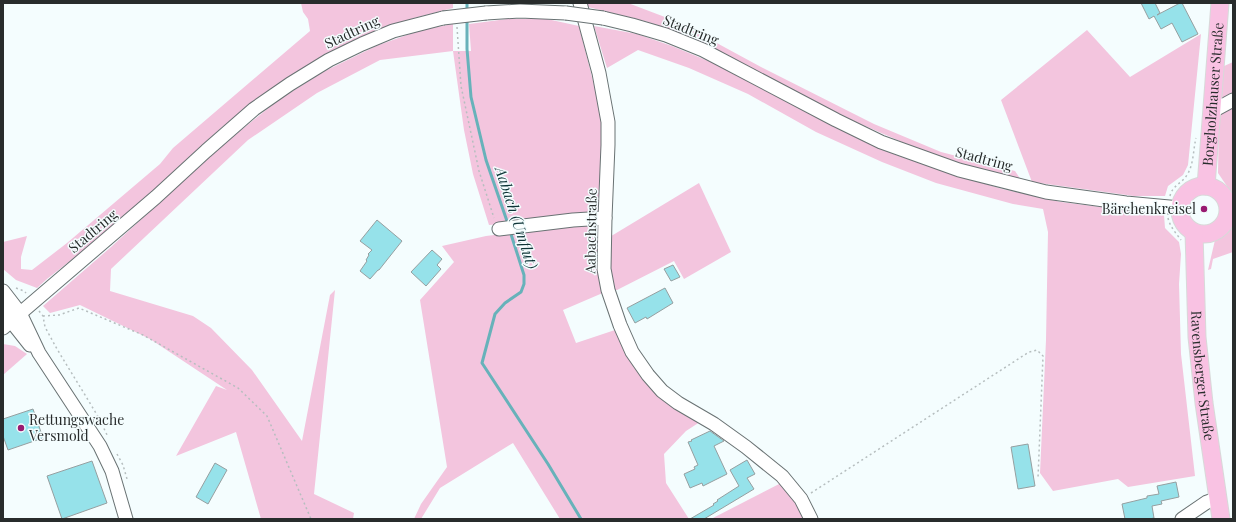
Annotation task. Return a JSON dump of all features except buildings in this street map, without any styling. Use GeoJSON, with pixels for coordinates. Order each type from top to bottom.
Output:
{"type":"FeatureCollection","features":[{"type":"Feature","properties":{"kind":"main road","name":"Borgholzhauser Straße"},"geometry":{"type":"LineString","coordinates":[[1206,186],[1220,3]]}},
{"type":"Feature","properties":{"kind":"main road"},"geometry":{"type":"LineString","coordinates":[[1199,186],[1206,186],[1214,187],[1225,197],[1229,212],[1227,220],[1216,231],[1202,233],[1188,228],[1183,222],[1181,215],[1174,207],[1192,189],[1199,186]]}},
{"type":"Feature","properties":{"kind":"main road","name":"Ravensberger Straße"},"geometry":{"type":"LineString","coordinates":[[1202,233],[1196,312],[1197,337],[1204,403],[1221,519]]}},
{"type":"Feature","properties":{"kind":"street","name":"Aabachstraße"},"geometry":{"type":"LineString","coordinates":[[580,3],[599,73],[608,122],[604,269],[608,290],[632,352],[648,375],[662,391],[678,404],[714,424],[782,476],[801,499],[811,519]]}},
{"type":"Feature","properties":{"kind":"street","name":"Stadtring"},"geometry":{"type":"LineString","coordinates":[[11,321],[156,197],[206,151],[254,110],[290,84],[329,60],[392,31],[443,18],[486,13],[520,11],[566,13],[603,18],[632,25],[666,35],[703,50],[881,142],[959,170],[1046,192],[1126,203],[1174,207]]}},
{"type":"Feature","properties":{"kind":"street"},"geometry":{"type":"LineString","coordinates":[[1211,112],[1233,100]]}},
{"type":"Feature","properties":{"kind":"street"},"geometry":{"type":"LineString","coordinates":[[506,228],[573,220],[605,218]]}},
{"type":"Feature","properties":{"kind":"street"},"geometry":{"type":"LineString","coordinates":[[3,291],[11,321]]}},
{"type":"Feature","properties":{"kind":"street"},"geometry":{"type":"LineString","coordinates":[[3,308],[11,321],[30,345],[39,352],[100,446],[112,471],[126,519]]}},
{"type":"Feature","properties":{"kind":"street"},"geometry":{"type":"LineString","coordinates":[[1182,519],[1208,502],[1218,498]]}},
{"type":"Feature","properties":{"kind":"path"},"geometry":{"type":"LineString","coordinates":[[457,27],[461,86],[478,171],[492,212],[506,228]]}},
{"type":"Feature","properties":{"kind":"path"},"geometry":{"type":"LineString","coordinates":[[1174,207],[1171,192],[1176,185],[1187,176],[1192,165],[1196,134]]}},
{"type":"Feature","properties":{"kind":"path"},"geometry":{"type":"LineString","coordinates":[[43,316],[59,315],[79,308],[143,334],[238,388],[267,416],[311,519]]}},
{"type":"Feature","properties":{"kind":"path"},"geometry":{"type":"LineString","coordinates":[[801,499],[1029,352],[1037,350],[1043,356],[1038,478]]}},
{"type":"Feature","properties":{"kind":"shaded area"},"geometry":{"type":"Polygon","coordinates":[[[301,3],[453,3],[453,8],[414,18],[359,38],[290,78],[222,127],[125,218],[37,288],[16,280],[3,269],[3,242],[27,236],[21,257],[21,269],[32,270],[67,243],[160,164],[173,148],[310,31],[308,19],[303,12],[301,3]]]}},
{"type":"Feature","properties":{"kind":"shaded area"},"geometry":{"type":"Polygon","coordinates":[[[587,3],[628,3],[678,22],[761,67],[874,124],[941,152],[1015,171],[1021,180],[967,166],[925,152],[849,119],[686,36],[648,22],[588,7],[587,3]]]}},
{"type":"Feature","properties":{"kind":"shaded area"},"geometry":{"type":"Polygon","coordinates":[[[507,19],[547,19],[579,26],[604,124],[599,216],[489,225],[473,174],[464,130],[453,51],[471,51],[469,24],[507,19]]]}},
{"type":"Feature","properties":{"kind":"shaded area"},"geometry":{"type":"Polygon","coordinates":[[[453,24],[453,51],[380,60],[317,93],[248,140],[111,269],[110,291],[193,316],[211,328],[252,370],[302,441],[330,295],[335,290],[314,494],[354,513],[353,519],[261,519],[236,432],[176,456],[216,386],[227,390],[150,339],[80,305],[50,313],[43,306],[111,247],[219,148],[277,101],[323,72],[376,46],[421,30],[453,24]]]}},
{"type":"Feature","properties":{"kind":"shaded area"},"geometry":{"type":"Polygon","coordinates":[[[594,26],[637,34],[672,46],[718,65],[854,136],[896,155],[953,174],[1002,189],[1061,202],[1164,215],[1165,228],[1179,242],[1181,254],[1179,284],[1181,354],[1195,476],[1128,487],[1118,479],[1053,491],[1040,473],[1046,340],[1048,232],[1043,209],[1013,204],[936,183],[882,162],[816,132],[748,94],[689,68],[638,50],[607,68],[594,26]]]}},
{"type":"Feature","properties":{"kind":"shaded area"},"geometry":{"type":"Polygon","coordinates":[[[1087,30],[1130,77],[1201,34],[1188,165],[1183,175],[1168,186],[1165,196],[1134,196],[1032,182],[1001,100],[1087,30]]]}},
{"type":"Feature","properties":{"kind":"shaded area"},"geometry":{"type":"Polygon","coordinates":[[[1233,62],[1233,93],[1220,99],[1222,67],[1233,62]]]}},
{"type":"Feature","properties":{"kind":"shaded area"},"geometry":{"type":"Polygon","coordinates":[[[1233,106],[1233,195],[1218,173],[1219,114],[1233,106]]]}},
{"type":"Feature","properties":{"kind":"shaded area"},"geometry":{"type":"Polygon","coordinates":[[[699,183],[731,252],[684,279],[674,261],[617,290],[612,290],[608,238],[699,183]]]}},
{"type":"Feature","properties":{"kind":"shaded area"},"geometry":{"type":"Polygon","coordinates":[[[596,222],[602,230],[605,292],[563,310],[576,343],[618,329],[639,366],[703,420],[686,431],[664,454],[666,483],[689,519],[560,519],[513,443],[440,488],[421,519],[414,519],[421,504],[447,467],[420,300],[454,262],[442,246],[486,236],[596,222]]]}},
{"type":"Feature","properties":{"kind":"shaded area"},"geometry":{"type":"Polygon","coordinates":[[[1233,222],[1233,252],[1213,259],[1211,269],[1208,270],[1215,240],[1227,231],[1233,222]]]}},
{"type":"Feature","properties":{"kind":"shaded area"},"geometry":{"type":"Polygon","coordinates":[[[3,344],[15,346],[27,354],[3,375],[3,344]]]}},
{"type":"Feature","properties":{"kind":"shaded area"},"geometry":{"type":"Polygon","coordinates":[[[783,482],[807,519],[711,519],[783,482]]]}},
{"type":"Feature","properties":{"kind":"waterway","name":"Aabach (Umflut)"},"geometry":{"type":"LineString","coordinates":[[467,3],[467,11]]}},
{"type":"Feature","properties":{"kind":"waterway","name":"Aabach (Umflut)"},"geometry":{"type":"LineString","coordinates":[[467,19],[467,49],[471,97],[486,160],[508,224]]}},
{"type":"Feature","properties":{"kind":"waterway","name":"Aabach (Umflut)"},"geometry":{"type":"LineString","coordinates":[[510,231],[524,275],[524,284],[521,292],[505,303],[495,314],[482,363],[548,464],[581,519]]}},
{"type":"Feature","properties":{"kind":"place","name":"Bärchenkreisel"},"geometry":{"type":"Point","coordinates":[1204,209]}},
{"type":"Feature","properties":{"kind":"place","name":"Rettungswache Versmold"},"geometry":{"type":"Point","coordinates":[21,428]}}]}
